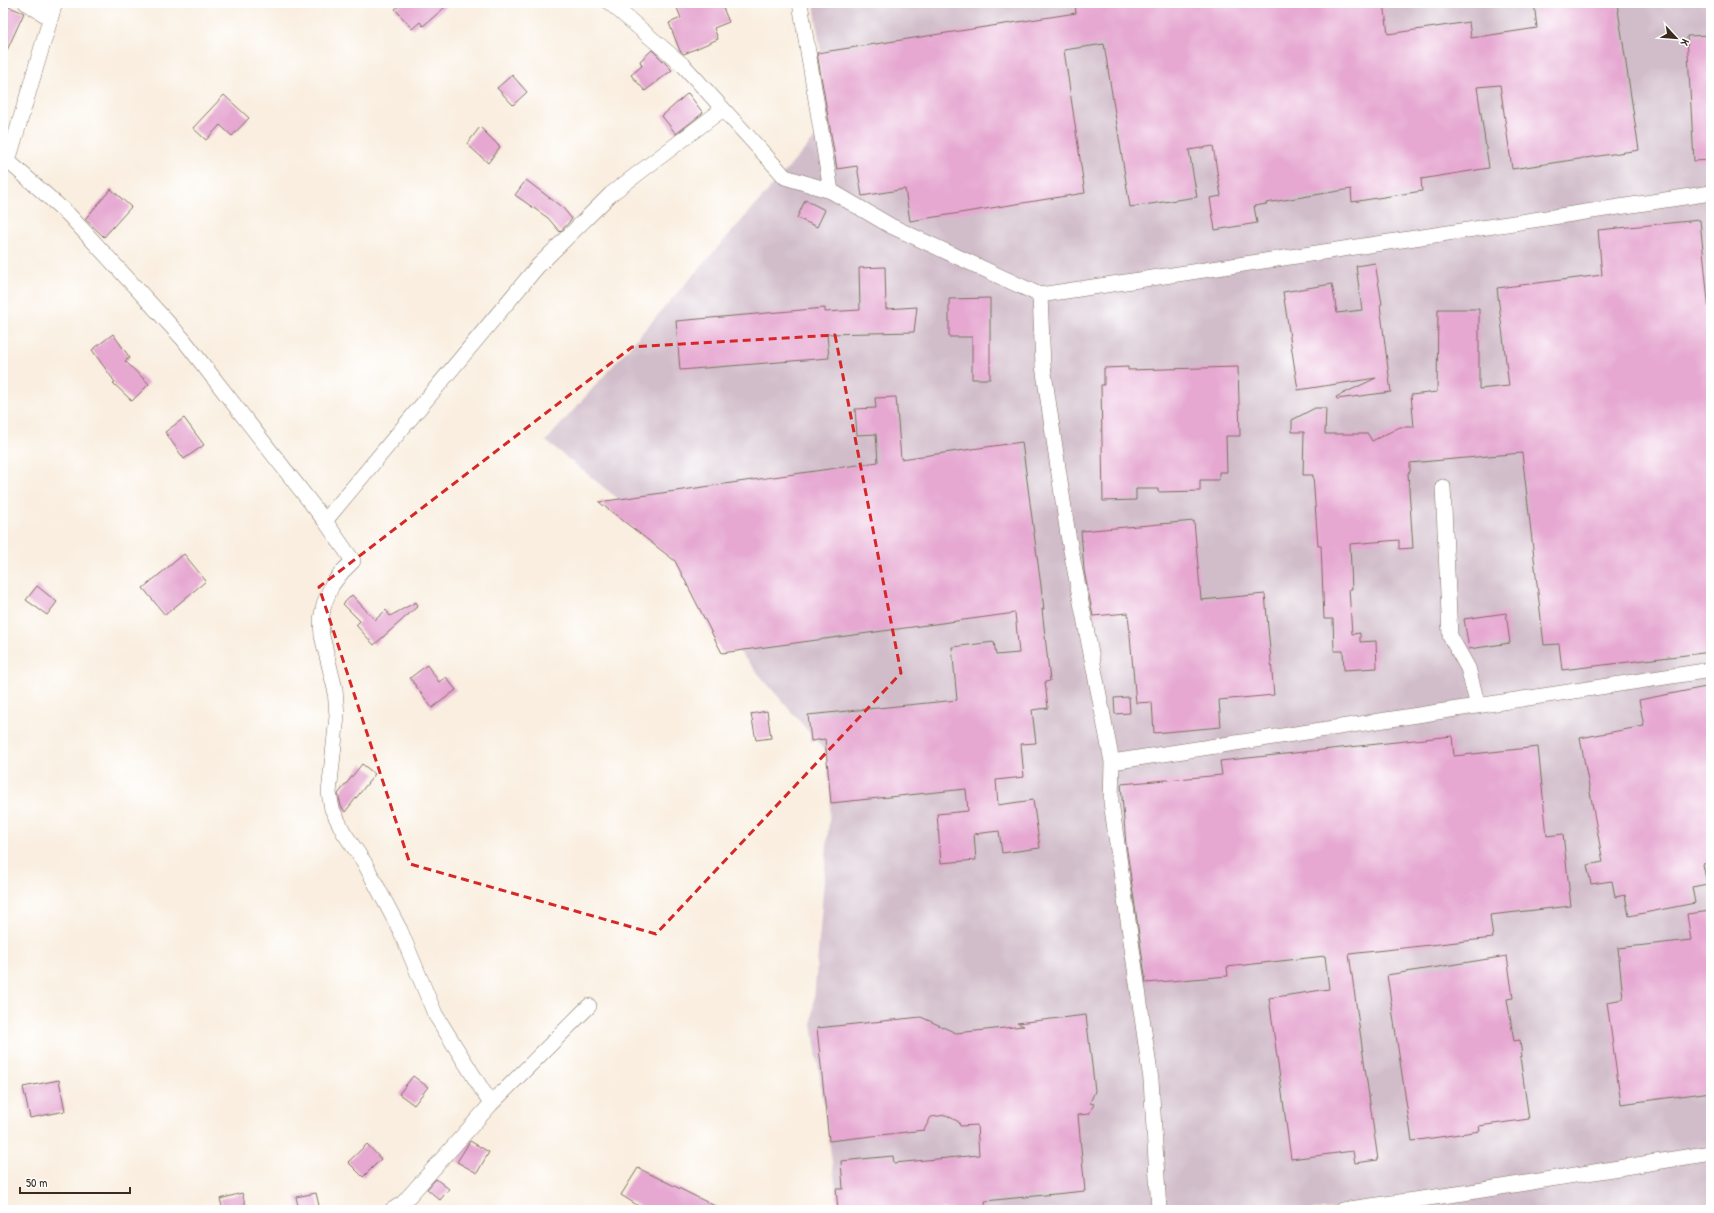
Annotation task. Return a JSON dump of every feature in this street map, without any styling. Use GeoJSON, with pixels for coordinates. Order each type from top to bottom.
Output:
{"type":"FeatureCollection","features":[{"type":"Feature","properties":{"kind":"street"},"geometry":{"type":"LineString","coordinates":[[26,3],[50,18]]}},
{"type":"Feature","properties":{"kind":"street"},"geometry":{"type":"LineString","coordinates":[[55,3],[5,163],[69,215],[183,339],[325,521],[353,561],[332,585],[324,604],[321,620],[322,636],[335,689],[337,716],[329,794],[332,809],[344,833],[364,862],[400,930],[435,1014],[491,1104]]}},
{"type":"Feature","properties":{"kind":"street"},"geometry":{"type":"LineString","coordinates":[[610,3],[684,66],[785,177],[831,191],[891,226],[1040,296],[1711,193]]}},
{"type":"Feature","properties":{"kind":"street"},"geometry":{"type":"LineString","coordinates":[[800,3],[831,191]]}},
{"type":"Feature","properties":{"kind":"street"},"geometry":{"type":"LineString","coordinates":[[325,521],[537,267],[611,194],[723,109]]}},
{"type":"Feature","properties":{"kind":"street"},"geometry":{"type":"LineString","coordinates":[[1040,296],[1043,366],[1068,535],[1112,762],[1110,802],[1151,1080],[1159,1210]]}},
{"type":"Feature","properties":{"kind":"street"},"geometry":{"type":"LineString","coordinates":[[1443,486],[1450,636],[1468,668],[1478,706]]}},
{"type":"Feature","properties":{"kind":"street"},"geometry":{"type":"LineString","coordinates":[[1112,762],[1711,670]]}},
{"type":"Feature","properties":{"kind":"street"},"geometry":{"type":"LineString","coordinates":[[392,1210],[403,1203],[427,1178],[491,1104],[589,1006]]}},
{"type":"Feature","properties":{"kind":"street"},"geometry":{"type":"LineString","coordinates":[[1342,1210],[1464,1193],[1711,1153]]}},
{"type":"Feature","properties":{"kind":"highlighted area"},"geometry":{"type":"Polygon","coordinates":[[[835,335],[901,673],[656,934],[410,864],[319,587],[632,347],[835,335]]]}},
{"type":"Feature","properties":{"kind":"shaded area"},"geometry":{"type":"Polygon","coordinates":[[[814,3],[1711,3],[1711,1210],[839,1210],[812,1024],[834,761],[730,641],[692,558],[546,441],[830,121],[814,3]]]}},
{"type":"Feature","properties":{"kind":"building"},"geometry":{"type":"Polygon","coordinates":[[[403,3],[450,3],[423,26],[420,22],[412,29],[395,9],[403,3]]]}},
{"type":"Feature","properties":{"kind":"building"},"geometry":{"type":"Polygon","coordinates":[[[675,3],[721,3],[729,22],[714,28],[718,39],[684,54],[680,51],[669,23],[681,18],[675,3]]]}},
{"type":"Feature","properties":{"kind":"building"},"geometry":{"type":"Polygon","coordinates":[[[1075,3],[1384,3],[1388,34],[1469,22],[1471,38],[1537,28],[1534,3],[1617,3],[1639,150],[1512,169],[1500,85],[1477,87],[1489,168],[1421,179],[1422,191],[1352,202],[1351,189],[1266,203],[1267,204],[1254,206],[1257,223],[1215,230],[1210,198],[1221,196],[1213,146],[1189,150],[1197,197],[1130,207],[1104,44],[1064,50],[1085,193],[910,221],[905,189],[862,196],[857,166],[837,169],[817,53],[1076,13],[1075,3]]]}},
{"type":"Feature","properties":{"kind":"building"},"geometry":{"type":"Polygon","coordinates":[[[7,6],[24,13],[3,59],[3,16],[7,6]]]}},
{"type":"Feature","properties":{"kind":"building"},"geometry":{"type":"Polygon","coordinates":[[[1711,35],[1711,160],[1694,161],[1687,36],[1711,35]]]}},
{"type":"Feature","properties":{"kind":"building"},"geometry":{"type":"Polygon","coordinates":[[[652,50],[672,70],[645,91],[631,75],[642,66],[640,61],[652,50]]]}},
{"type":"Feature","properties":{"kind":"building"},"geometry":{"type":"Polygon","coordinates":[[[512,75],[527,92],[513,105],[497,88],[512,75]]]}},
{"type":"Feature","properties":{"kind":"building"},"geometry":{"type":"Polygon","coordinates":[[[688,93],[703,113],[676,134],[662,116],[688,93]]]}},
{"type":"Feature","properties":{"kind":"building"},"geometry":{"type":"Polygon","coordinates":[[[224,95],[249,118],[232,136],[220,125],[206,140],[193,128],[224,95]]]}},
{"type":"Feature","properties":{"kind":"building"},"geometry":{"type":"Polygon","coordinates":[[[480,127],[500,147],[488,163],[467,144],[480,127]]]}},
{"type":"Feature","properties":{"kind":"building"},"geometry":{"type":"Polygon","coordinates":[[[526,180],[563,208],[572,219],[560,232],[548,218],[515,195],[526,180]]]}},
{"type":"Feature","properties":{"kind":"building"},"geometry":{"type":"Polygon","coordinates":[[[111,189],[131,207],[104,237],[85,219],[111,189]]]}},
{"type":"Feature","properties":{"kind":"building"},"geometry":{"type":"Polygon","coordinates":[[[805,200],[825,210],[817,227],[797,218],[805,200]]]}},
{"type":"Feature","properties":{"kind":"building"},"geometry":{"type":"Polygon","coordinates":[[[1700,220],[1711,332],[1711,652],[1562,670],[1559,644],[1544,645],[1522,453],[1410,463],[1410,472],[1408,473],[1413,548],[1399,549],[1399,540],[1350,544],[1352,589],[1349,589],[1352,634],[1360,633],[1360,642],[1376,641],[1377,668],[1344,670],[1343,651],[1334,651],[1333,619],[1324,619],[1321,546],[1318,546],[1313,475],[1303,475],[1304,432],[1292,432],[1292,420],[1315,408],[1326,408],[1325,434],[1368,434],[1372,441],[1400,427],[1414,427],[1411,395],[1437,392],[1438,309],[1479,309],[1479,389],[1509,386],[1497,288],[1602,275],[1598,230],[1700,220]]]}},
{"type":"Feature","properties":{"kind":"building"},"geometry":{"type":"Polygon","coordinates":[[[1375,263],[1382,304],[1380,305],[1391,392],[1337,399],[1336,397],[1376,378],[1298,390],[1283,292],[1332,284],[1337,313],[1362,310],[1356,266],[1375,263]]]}},
{"type":"Feature","properties":{"kind":"building"},"geometry":{"type":"Polygon","coordinates":[[[885,267],[886,309],[917,307],[914,332],[827,334],[829,358],[680,370],[676,321],[825,308],[825,312],[860,310],[859,268],[885,267]]]}},
{"type":"Feature","properties":{"kind":"building"},"geometry":{"type":"Polygon","coordinates":[[[990,298],[990,379],[972,379],[972,337],[949,337],[949,299],[990,298]]]}},
{"type":"Feature","properties":{"kind":"building"},"geometry":{"type":"Polygon","coordinates":[[[113,334],[130,358],[125,361],[149,384],[132,401],[113,383],[115,382],[92,350],[113,334]]]}},
{"type":"Feature","properties":{"kind":"building"},"geometry":{"type":"Polygon","coordinates":[[[1128,367],[1128,370],[1238,367],[1240,436],[1226,436],[1227,472],[1219,472],[1219,480],[1200,480],[1200,491],[1158,492],[1158,489],[1136,489],[1136,500],[1103,501],[1101,385],[1104,385],[1104,368],[1128,367]]]}},
{"type":"Feature","properties":{"kind":"building"},"geometry":{"type":"Polygon","coordinates":[[[896,397],[901,459],[1022,442],[1044,609],[1042,609],[1050,681],[1045,682],[1048,708],[1032,710],[1036,743],[1021,744],[1024,777],[996,780],[998,805],[1033,800],[1040,848],[1002,853],[999,831],[974,834],[976,860],[941,863],[937,814],[968,811],[966,789],[831,803],[825,739],[811,741],[808,715],[957,700],[952,647],[994,642],[996,655],[1019,653],[1015,613],[722,653],[675,561],[599,502],[878,462],[876,434],[857,435],[855,409],[876,408],[875,398],[896,397]]]}},
{"type":"Feature","properties":{"kind":"building"},"geometry":{"type":"Polygon","coordinates":[[[184,418],[204,445],[184,459],[165,432],[184,418]]]}},
{"type":"Feature","properties":{"kind":"building"},"geometry":{"type":"Polygon","coordinates":[[[1194,521],[1201,600],[1265,594],[1274,695],[1219,700],[1221,727],[1154,733],[1152,702],[1136,703],[1128,613],[1093,616],[1084,570],[1081,531],[1194,521]]]}},
{"type":"Feature","properties":{"kind":"building"},"geometry":{"type":"Polygon","coordinates":[[[184,554],[206,581],[165,615],[143,588],[184,554]]]}},
{"type":"Feature","properties":{"kind":"building"},"geometry":{"type":"Polygon","coordinates":[[[37,586],[57,602],[47,615],[26,600],[37,586]]]}},
{"type":"Feature","properties":{"kind":"building"},"geometry":{"type":"Polygon","coordinates":[[[352,595],[375,620],[386,610],[390,616],[416,602],[418,606],[374,645],[356,625],[360,621],[343,604],[352,595]]]}},
{"type":"Feature","properties":{"kind":"building"},"geometry":{"type":"Polygon","coordinates":[[[1506,613],[1510,643],[1469,649],[1464,619],[1506,613]]]}},
{"type":"Feature","properties":{"kind":"building"},"geometry":{"type":"Polygon","coordinates":[[[427,665],[439,682],[446,677],[456,690],[432,708],[410,678],[427,665]]]}},
{"type":"Feature","properties":{"kind":"building"},"geometry":{"type":"Polygon","coordinates":[[[1711,686],[1711,863],[1703,864],[1707,884],[1692,887],[1695,903],[1629,916],[1625,895],[1615,897],[1612,881],[1591,884],[1587,865],[1603,862],[1580,738],[1644,726],[1639,700],[1711,686]]]}},
{"type":"Feature","properties":{"kind":"building"},"geometry":{"type":"Polygon","coordinates":[[[1129,697],[1130,713],[1115,714],[1114,698],[1129,697]]]}},
{"type":"Feature","properties":{"kind":"building"},"geometry":{"type":"Polygon","coordinates":[[[767,711],[771,738],[756,740],[751,714],[767,711]]]}},
{"type":"Feature","properties":{"kind":"building"},"geometry":{"type":"Polygon","coordinates":[[[1452,736],[1454,756],[1538,747],[1547,836],[1563,834],[1571,906],[1490,915],[1493,938],[1349,954],[1378,1160],[1355,1163],[1353,1151],[1291,1159],[1269,998],[1329,989],[1325,956],[1227,967],[1228,976],[1146,983],[1126,844],[1121,784],[1222,775],[1220,761],[1452,736]]]}},
{"type":"Feature","properties":{"kind":"building"},"geometry":{"type":"Polygon","coordinates":[[[362,764],[375,774],[345,812],[341,806],[338,794],[362,764]]]}},
{"type":"Feature","properties":{"kind":"building"},"geometry":{"type":"Polygon","coordinates":[[[1711,911],[1711,1092],[1621,1104],[1607,1002],[1623,999],[1618,948],[1691,940],[1687,914],[1711,911]]]}},
{"type":"Feature","properties":{"kind":"building"},"geometry":{"type":"Polygon","coordinates":[[[1507,956],[1513,998],[1507,999],[1514,1041],[1520,1040],[1522,1057],[1520,1057],[1529,1119],[1479,1126],[1480,1131],[1412,1141],[1387,975],[1507,956]]]}},
{"type":"Feature","properties":{"kind":"building"},"geometry":{"type":"Polygon","coordinates":[[[1086,1015],[1095,1091],[1090,1103],[1094,1104],[1089,1114],[1078,1115],[1085,1191],[985,1201],[986,1210],[838,1210],[836,1189],[843,1189],[841,1161],[893,1156],[894,1163],[979,1155],[977,1125],[960,1126],[959,1122],[946,1115],[931,1117],[924,1130],[829,1141],[817,1028],[921,1017],[956,1033],[1024,1026],[1017,1023],[1086,1015]]]}},
{"type":"Feature","properties":{"kind":"building"},"geometry":{"type":"Polygon","coordinates":[[[413,1076],[428,1087],[414,1105],[399,1094],[413,1076]]]}},
{"type":"Feature","properties":{"kind":"building"},"geometry":{"type":"Polygon","coordinates":[[[59,1080],[65,1111],[30,1118],[23,1087],[59,1080]]]}},
{"type":"Feature","properties":{"kind":"building"},"geometry":{"type":"Polygon","coordinates":[[[470,1141],[489,1152],[477,1173],[457,1162],[470,1141]]]}},
{"type":"Feature","properties":{"kind":"building"},"geometry":{"type":"Polygon","coordinates":[[[367,1144],[381,1159],[363,1177],[348,1162],[367,1144]]]}},
{"type":"Feature","properties":{"kind":"building"},"geometry":{"type":"Polygon","coordinates":[[[638,1168],[723,1210],[645,1210],[621,1195],[638,1168]]]}},
{"type":"Feature","properties":{"kind":"building"},"geometry":{"type":"Polygon","coordinates":[[[436,1179],[449,1189],[440,1200],[427,1189],[436,1179]]]}},
{"type":"Feature","properties":{"kind":"building"},"geometry":{"type":"Polygon","coordinates":[[[242,1193],[247,1210],[223,1210],[220,1199],[242,1193]]]}},
{"type":"Feature","properties":{"kind":"building"},"geometry":{"type":"Polygon","coordinates":[[[316,1193],[320,1210],[299,1210],[296,1197],[316,1193]]]}}]}
